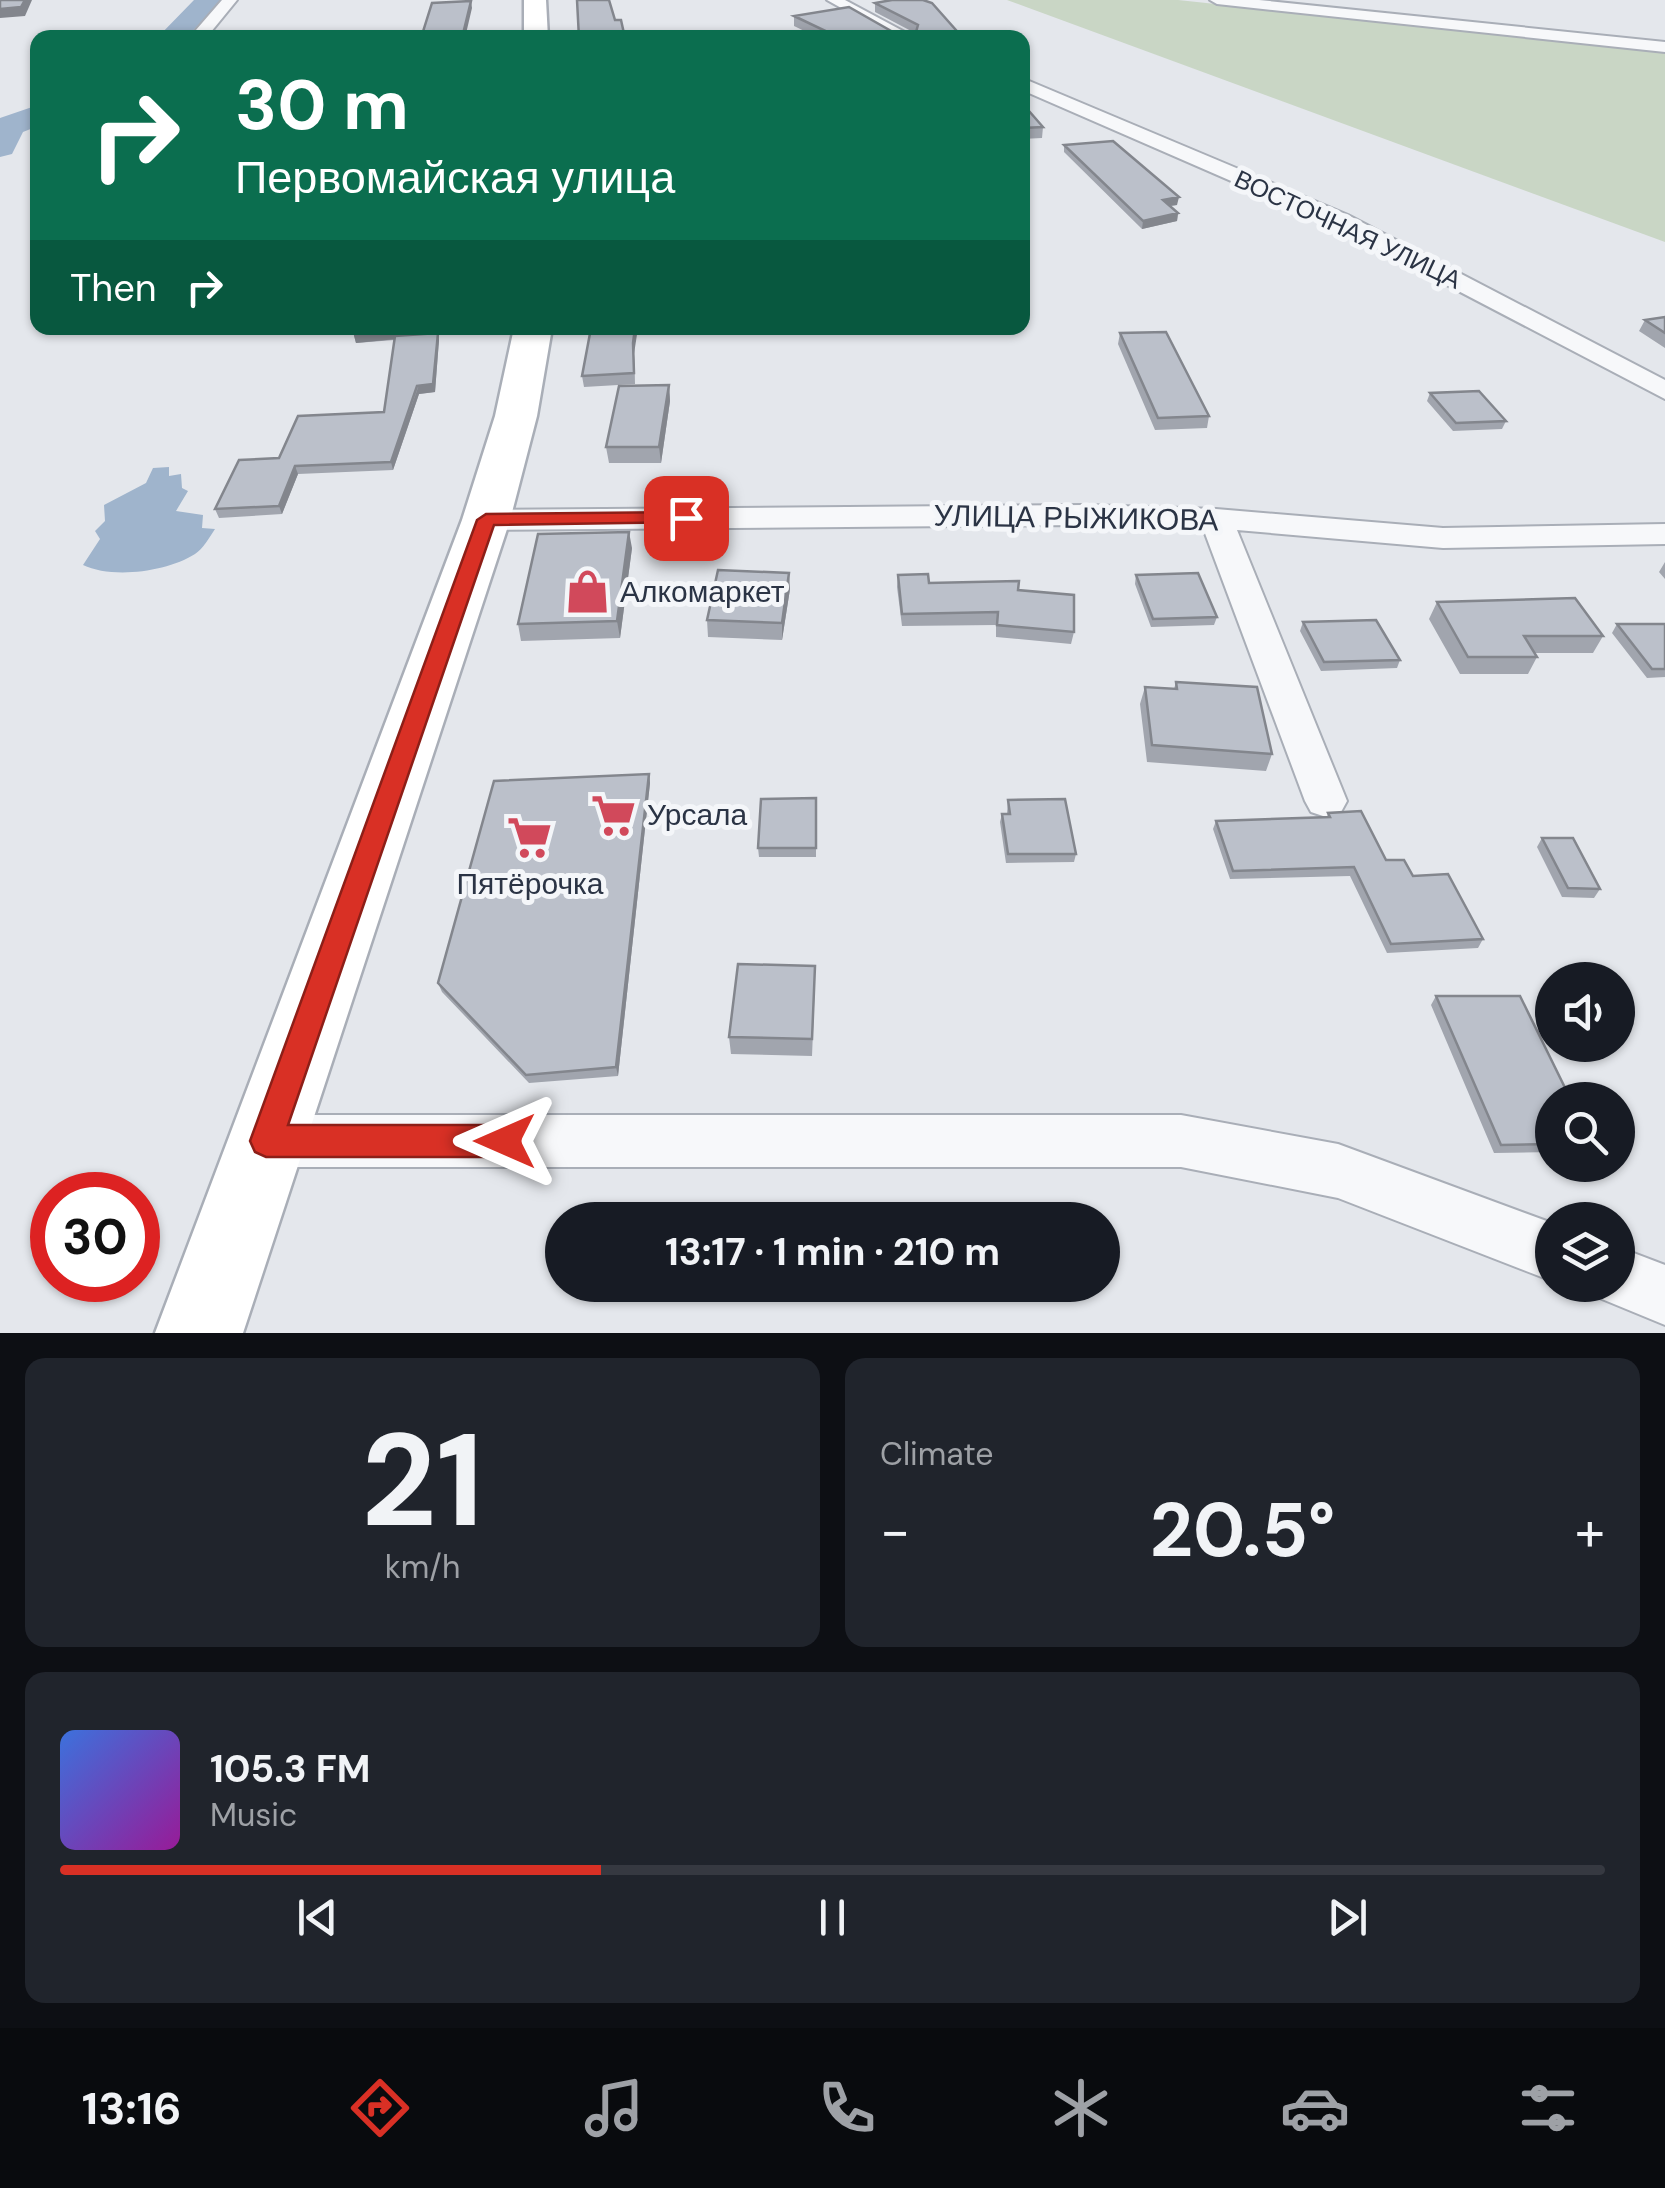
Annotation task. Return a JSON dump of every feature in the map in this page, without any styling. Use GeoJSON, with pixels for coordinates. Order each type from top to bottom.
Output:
{"type":"FeatureCollection","features":[{"type":"Feature","properties":{"kind":"main road"},"geometry":{"type":"LineString","coordinates":[[535,0],[536,30]]}},
{"type":"Feature","properties":{"kind":"main road"},"geometry":{"type":"LineString","coordinates":[[198,1333],[486,520],[516,416],[532,335]]}},
{"type":"Feature","properties":{"kind":"street"},"geometry":{"type":"LineString","coordinates":[[204,30],[230,0]]}},
{"type":"Feature","properties":{"kind":"street"},"geometry":{"type":"LineString","coordinates":[[834,0],[892,30]]}},
{"type":"Feature","properties":{"kind":"street"},"geometry":{"type":"LineString","coordinates":[[1217,0],[1665,47]]}},
{"type":"Feature","properties":{"kind":"street","name":"ВОСТОЧНАЯ УЛИЦА"},"geometry":{"type":"LineString","coordinates":[[1030,86],[1355,228],[1665,391]]}},
{"type":"Feature","properties":{"kind":"street","name":"УЛИЦА РЫЖИКОВА"},"geometry":{"type":"LineString","coordinates":[[486,520],[1085,515],[1216,519],[1443,538],[1665,534]]}},
{"type":"Feature","properties":{"kind":"street"},"geometry":{"type":"LineString","coordinates":[[1216,519],[1326,801]]}},
{"type":"Feature","properties":{"kind":"street"},"geometry":{"type":"LineString","coordinates":[[266,1141],[1181,1141],[1338,1171],[1535,1246]]}},
{"type":"Feature","properties":{"kind":"street"},"geometry":{"type":"LineString","coordinates":[[1635,1283],[1665,1294]]}},
{"type":"Feature","properties":{"kind":"green space"},"geometry":{"type":"Polygon","coordinates":[[[1007,0],[1178,0],[1665,52],[1665,242],[1007,0]]]}},
{"type":"Feature","properties":{"kind":"water"},"geometry":{"type":"Polygon","coordinates":[[[169,467],[169,476],[181,474],[182,488],[188,491],[176,511],[203,515],[202,528],[215,529],[201,549],[170,565],[139,572],[109,572],[83,565],[100,539],[95,531],[105,521],[104,505],[146,483],[153,468],[169,467]]]}},
{"type":"Feature","properties":{"kind":"building"},"geometry":{"type":"Polygon","coordinates":[[[0,0],[25,0],[21,7],[0,9],[0,0]]]}},
{"type":"Feature","properties":{"kind":"building"},"geometry":{"type":"Polygon","coordinates":[[[577,0],[609,0],[615,20],[621,20],[623,30],[579,30],[577,0]]]}},
{"type":"Feature","properties":{"kind":"building"},"geometry":{"type":"Polygon","coordinates":[[[471,1],[464,30],[424,30],[432,3],[471,1]]]}},
{"type":"Feature","properties":{"kind":"building"},"geometry":{"type":"Polygon","coordinates":[[[875,3],[932,3],[956,30],[917,30],[918,25],[875,3]]]}},
{"type":"Feature","properties":{"kind":"building"},"geometry":{"type":"Polygon","coordinates":[[[849,7],[889,30],[823,30],[794,16],[849,7]]]}},
{"type":"Feature","properties":{"kind":"building"},"geometry":{"type":"Polygon","coordinates":[[[1030,112],[1043,127],[1030,128],[1030,112]]]}},
{"type":"Feature","properties":{"kind":"building"},"geometry":{"type":"Polygon","coordinates":[[[1113,141],[1179,197],[1163,200],[1178,213],[1143,221],[1064,145],[1113,141]]]}},
{"type":"Feature","properties":{"kind":"building"},"geometry":{"type":"Polygon","coordinates":[[[1665,317],[1665,333],[1645,320],[1665,317]]]}},
{"type":"Feature","properties":{"kind":"building"},"geometry":{"type":"Polygon","coordinates":[[[1166,332],[1209,416],[1158,418],[1120,333],[1166,332]]]}},
{"type":"Feature","properties":{"kind":"building"},"geometry":{"type":"Polygon","coordinates":[[[438,335],[433,384],[417,386],[391,462],[295,466],[279,506],[215,509],[239,460],[279,458],[298,416],[384,412],[395,336],[438,335]]]}},
{"type":"Feature","properties":{"kind":"building"},"geometry":{"type":"Polygon","coordinates":[[[590,335],[634,335],[634,373],[582,376],[590,335]]]}},
{"type":"Feature","properties":{"kind":"building"},"geometry":{"type":"Polygon","coordinates":[[[669,385],[659,447],[606,447],[619,386],[669,385]]]}},
{"type":"Feature","properties":{"kind":"building"},"geometry":{"type":"Polygon","coordinates":[[[1479,391],[1506,421],[1456,423],[1430,393],[1479,391]]]}},
{"type":"Feature","properties":{"kind":"building"},"geometry":{"type":"Polygon","coordinates":[[[629,532],[617,621],[518,624],[538,534],[629,532]]]}},
{"type":"Feature","properties":{"kind":"building"},"geometry":{"type":"Polygon","coordinates":[[[718,570],[789,573],[782,623],[707,620],[718,570]]]}},
{"type":"Feature","properties":{"kind":"building"},"geometry":{"type":"Polygon","coordinates":[[[1198,573],[1217,617],[1153,619],[1136,575],[1198,573]]]}},
{"type":"Feature","properties":{"kind":"building"},"geometry":{"type":"Polygon","coordinates":[[[928,574],[929,583],[1019,581],[1018,590],[1074,595],[1074,632],[997,625],[998,612],[902,614],[898,575],[928,574]]]}},
{"type":"Feature","properties":{"kind":"building"},"geometry":{"type":"Polygon","coordinates":[[[1575,598],[1603,636],[1524,636],[1537,657],[1468,657],[1437,602],[1575,598]]]}},
{"type":"Feature","properties":{"kind":"building"},"geometry":{"type":"Polygon","coordinates":[[[1376,620],[1400,660],[1324,662],[1303,622],[1376,620]]]}},
{"type":"Feature","properties":{"kind":"building"},"geometry":{"type":"Polygon","coordinates":[[[1617,624],[1665,624],[1665,669],[1652,669],[1617,624]]]}},
{"type":"Feature","properties":{"kind":"building"},"geometry":{"type":"Polygon","coordinates":[[[1176,682],[1257,687],[1272,754],[1152,745],[1145,687],[1177,689],[1176,682]]]}},
{"type":"Feature","properties":{"kind":"building"},"geometry":{"type":"Polygon","coordinates":[[[649,774],[616,1067],[526,1075],[438,983],[494,781],[649,774]]]}},
{"type":"Feature","properties":{"kind":"building"},"geometry":{"type":"Polygon","coordinates":[[[816,798],[816,848],[758,848],[761,799],[816,798]]]}},
{"type":"Feature","properties":{"kind":"building"},"geometry":{"type":"Polygon","coordinates":[[[1065,799],[1076,854],[1008,854],[1002,814],[1010,814],[1008,800],[1065,799]]]}},
{"type":"Feature","properties":{"kind":"building"},"geometry":{"type":"Polygon","coordinates":[[[1361,811],[1386,860],[1404,860],[1413,876],[1448,874],[1483,939],[1391,944],[1354,867],[1233,871],[1216,821],[1330,817],[1328,813],[1361,811]]]}},
{"type":"Feature","properties":{"kind":"building"},"geometry":{"type":"Polygon","coordinates":[[[1542,838],[1573,838],[1600,889],[1568,888],[1542,838]]]}},
{"type":"Feature","properties":{"kind":"building"},"geometry":{"type":"Polygon","coordinates":[[[738,964],[815,966],[812,1039],[729,1037],[738,964]]]}},
{"type":"Feature","properties":{"kind":"building"},"geometry":{"type":"Polygon","coordinates":[[[1436,996],[1520,996],[1535,1027],[1535,1062],[1552,1062],[1562,1082],[1535,1082],[1535,1144],[1501,1145],[1436,996]]]}},
{"type":"Feature","properties":{"kind":"waterway"},"geometry":{"type":"LineString","coordinates":[[178,30],[209,0]]}},
{"type":"Feature","properties":{"kind":"waterway"},"geometry":{"type":"LineString","coordinates":[[0,147],[9,126],[30,117]]}},
{"type":"Feature","properties":{"kind":"place","name":"Алкомаркет"},"geometry":{"type":"Point","coordinates":[587,592]}},
{"type":"Feature","properties":{"kind":"place","name":"Урсала"},"geometry":{"type":"Point","coordinates":[614,815]}},
{"type":"Feature","properties":{"kind":"place","name":"Пятёрочка"},"geometry":{"type":"Point","coordinates":[530,837]}},
{"type":"Feature","properties":{"kind":"route"},"geometry":{"type":"LineString","coordinates":[[505,1141],[266,1141],[486,520],[686,518]]}}]}
